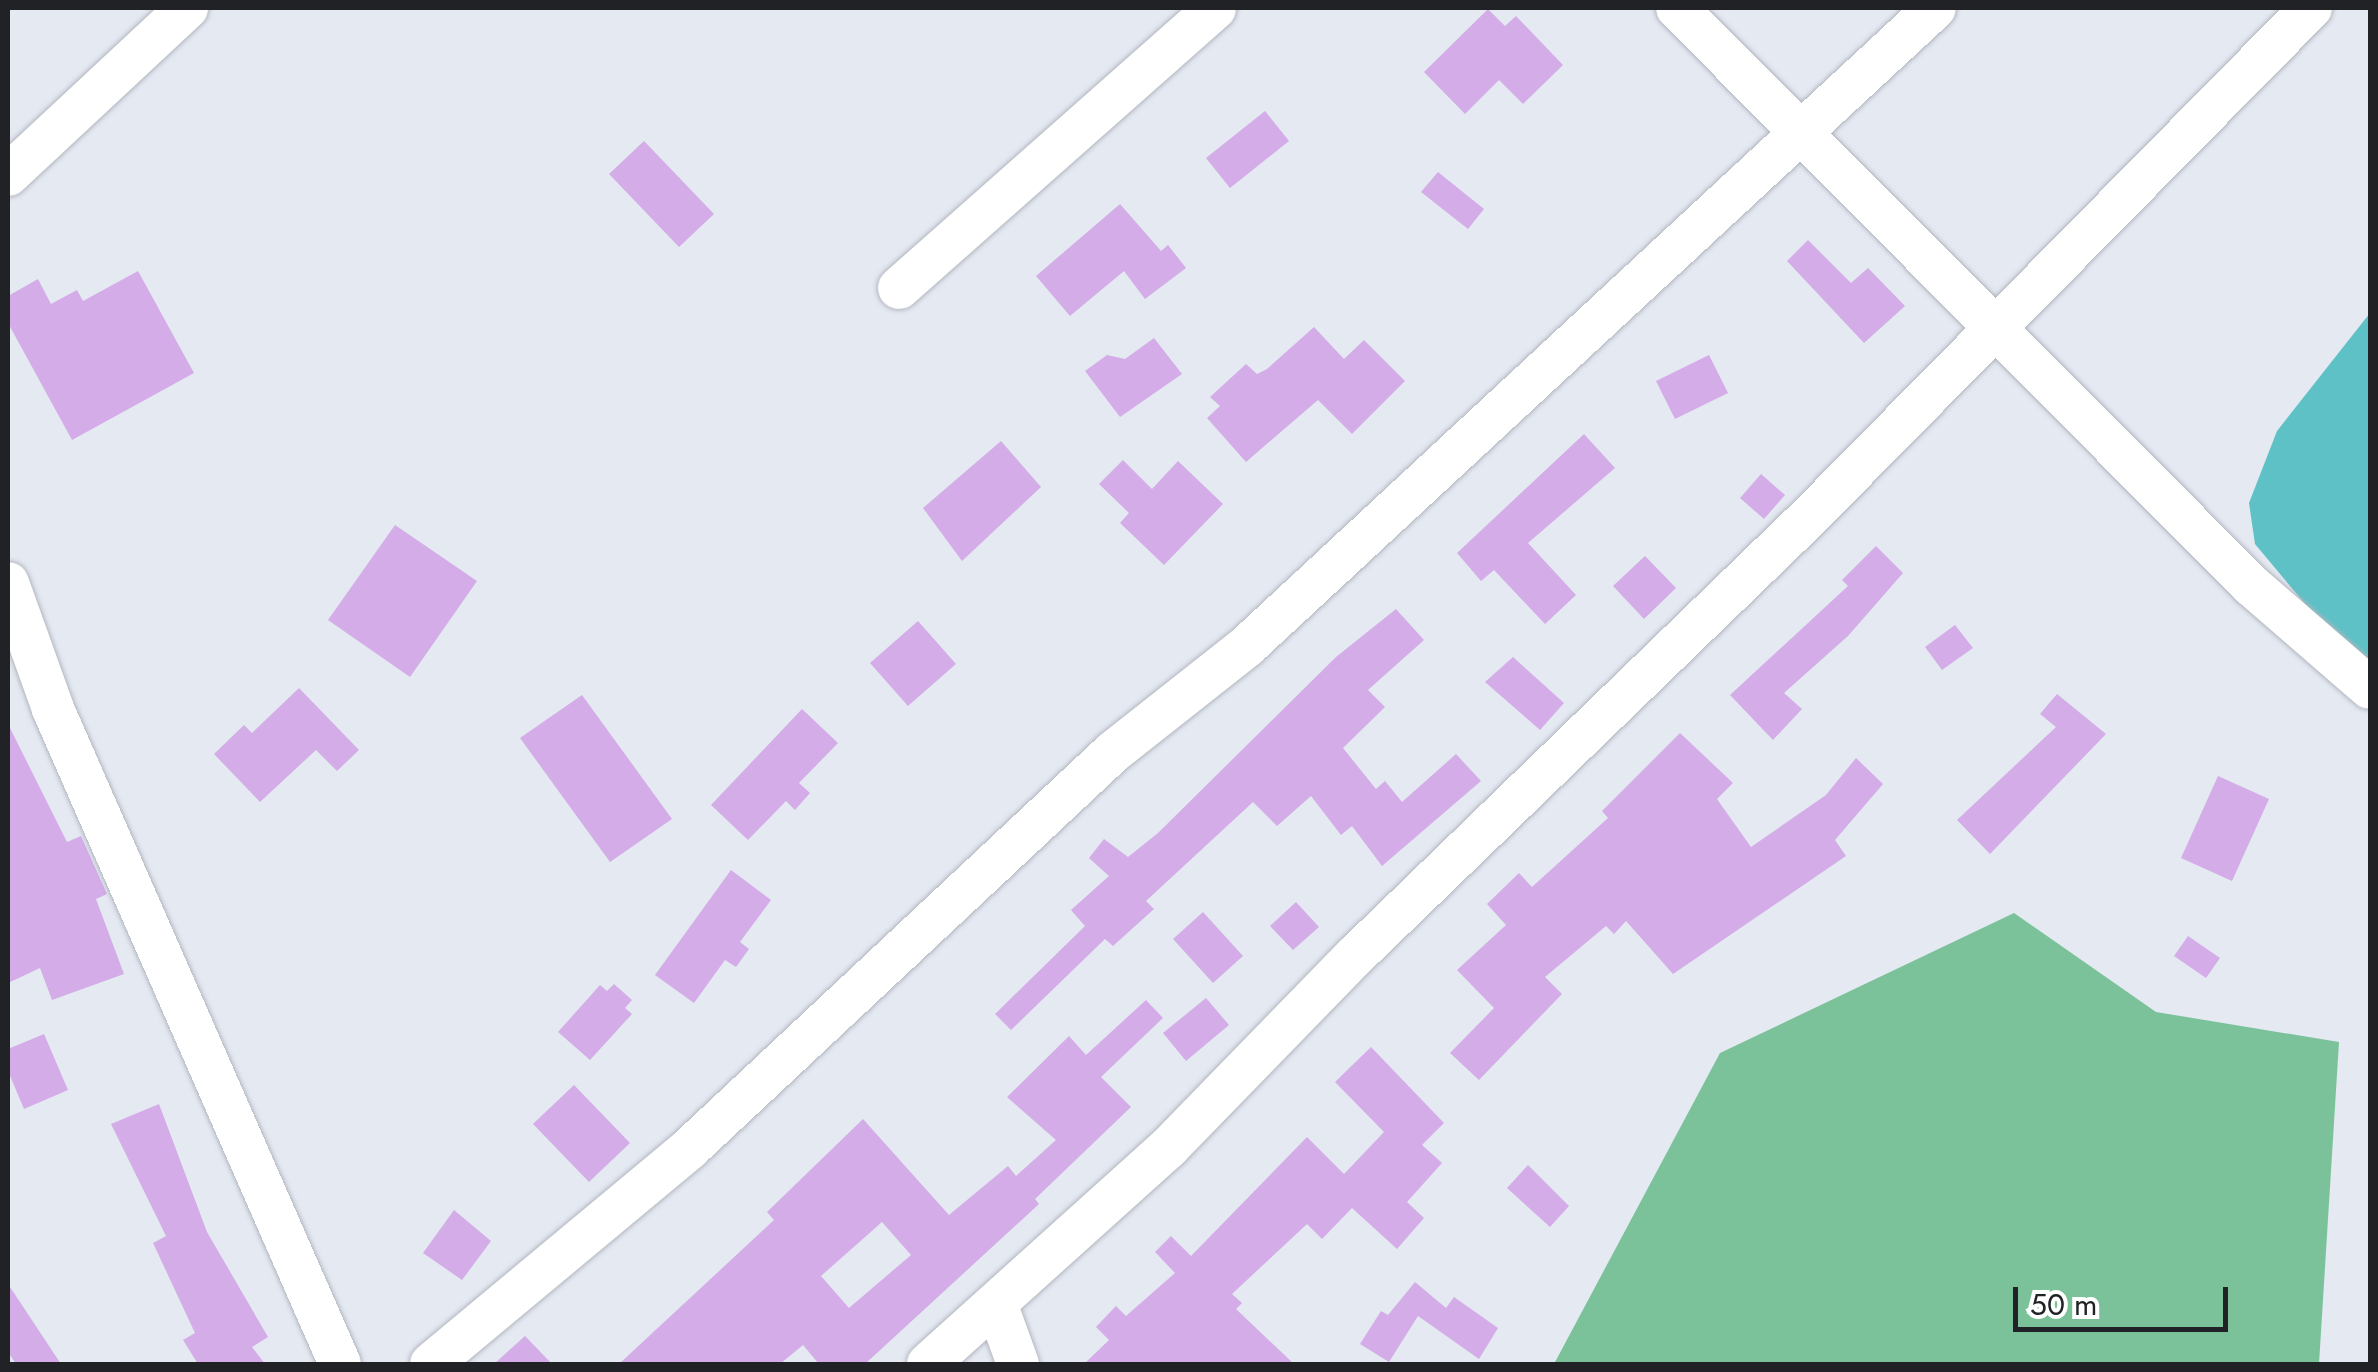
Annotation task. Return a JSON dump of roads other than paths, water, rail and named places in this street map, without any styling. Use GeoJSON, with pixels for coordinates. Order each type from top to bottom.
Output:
{"type":"FeatureCollection","features":[{"type":"Feature","properties":{"kind":"street"},"geometry":{"type":"LineString","coordinates":[[8,174],[186,8]]}},
{"type":"Feature","properties":{"kind":"street"},"geometry":{"type":"LineString","coordinates":[[899,288],[1215,8]]}},
{"type":"Feature","properties":{"kind":"street"},"geometry":{"type":"LineString","coordinates":[[1677,8],[2251,585],[2370,688]]}},
{"type":"Feature","properties":{"kind":"street"},"geometry":{"type":"LineString","coordinates":[[430,1364],[690,1148],[1113,752],[1247,646],[1936,8]]}},
{"type":"Feature","properties":{"kind":"street"},"geometry":{"type":"LineString","coordinates":[[928,1364],[1168,1148],[1997,327],[2311,8]]}},
{"type":"Feature","properties":{"kind":"street"},"geometry":{"type":"LineString","coordinates":[[8,583],[53,708],[340,1364]]}},
{"type":"Feature","properties":{"kind":"street"},"geometry":{"type":"LineString","coordinates":[[996,1306],[1018,1364]]}},
{"type":"Feature","properties":{"kind":"water"},"geometry":{"type":"Polygon","coordinates":[[[2370,313],[2370,661],[2335,640],[2255,544],[2249,503],[2277,431],[2370,313]]]}}]}
